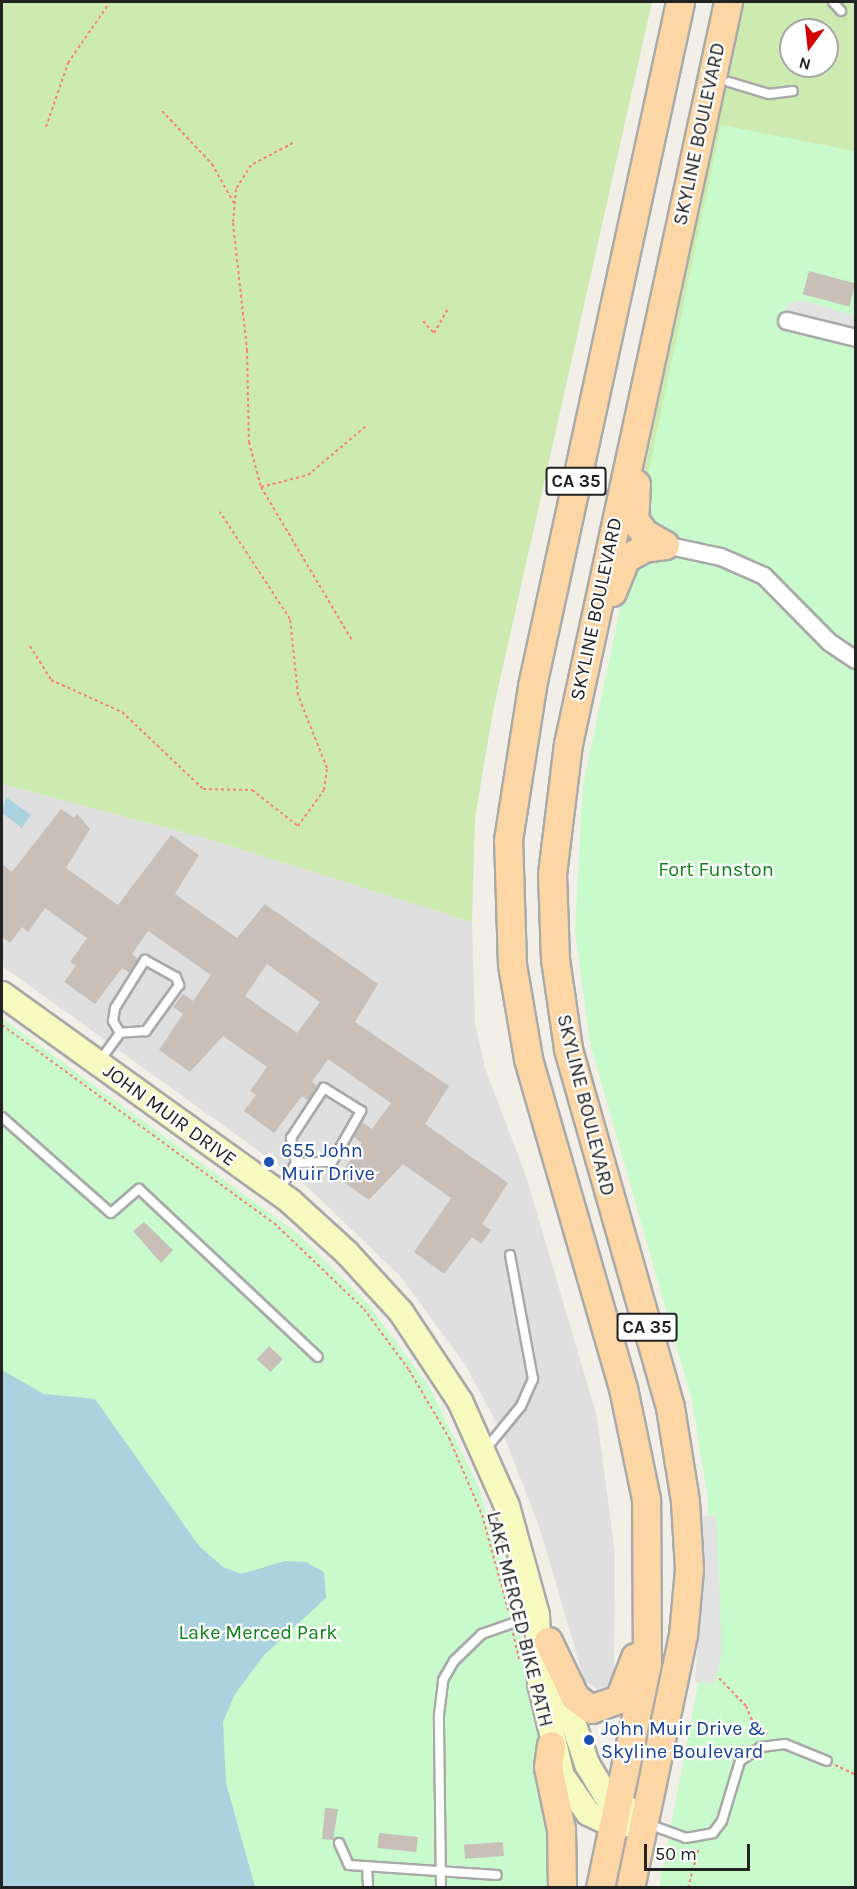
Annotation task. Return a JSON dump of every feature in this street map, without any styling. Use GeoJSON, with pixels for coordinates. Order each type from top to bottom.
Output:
{"type":"FeatureCollection","features":[{"type":"Feature","properties":{"kind":"main road","name":"SKYLINE BOULEVARD"},"geometry":{"type":"LineString","coordinates":[[600,1887],[642,1695],[651,1601],[640,1458],[528,1058],[512,964],[507,872],[522,731],[680,2]]}},
{"type":"Feature","properties":{"kind":"main road","name":"SKYLINE BOULEVARD"},"geometry":{"type":"LineString","coordinates":[[630,1887],[683,1635],[688,1537],[670,1407],[575,1076],[555,959],[556,814],[645,379],[728,2]]}},
{"type":"Feature","properties":{"kind":"main road"},"geometry":{"type":"LineString","coordinates":[[645,379],[634,519],[644,533],[665,545]]}},
{"type":"Feature","properties":{"kind":"main road"},"geometry":{"type":"LineString","coordinates":[[592,630],[626,558],[644,548],[665,545]]}},
{"type":"Feature","properties":{"kind":"main road"},"geometry":{"type":"LineString","coordinates":[[548,1641],[580,1703],[596,1710],[608,1707],[627,1684],[651,1601]]}},
{"type":"Feature","properties":{"kind":"main road"},"geometry":{"type":"LineString","coordinates":[[551,1745],[548,1767],[561,1829],[562,1887]]}},
{"type":"Feature","properties":{"kind":"street"},"geometry":{"type":"LineString","coordinates":[[787,321],[855,338]]}},
{"type":"Feature","properties":{"kind":"street"},"geometry":{"type":"LineString","coordinates":[[665,545],[721,557],[764,576],[829,642],[855,660]]}},
{"type":"Feature","properties":{"kind":"street","name":"JOHN MUIR DRIVE"},"geometry":{"type":"LineString","coordinates":[[2,994],[278,1192],[347,1253],[401,1312],[447,1378],[485,1450],[517,1536],[537,1615],[551,1745],[573,1797],[588,1814],[616,1813],[644,1823]]}},
{"type":"Feature","properties":{"kind":"street","name":"JOHN MUIR DRIVE"},"geometry":{"type":"LineString","coordinates":[[537,1615],[548,1641],[579,1747],[616,1813]]}},
{"type":"Feature","properties":{"kind":"lane"},"geometry":{"type":"LineString","coordinates":[[824,2],[833,3],[841,11]]}},
{"type":"Feature","properties":{"kind":"lane"},"geometry":{"type":"LineString","coordinates":[[729,82],[769,94],[793,90]]}},
{"type":"Feature","properties":{"kind":"lane"},"geometry":{"type":"LineString","coordinates":[[145,960],[153,960],[179,985],[146,1031],[120,1033],[113,1021],[115,1008],[145,960]]}},
{"type":"Feature","properties":{"kind":"lane"},"geometry":{"type":"LineString","coordinates":[[98,1064],[120,1033]]}},
{"type":"Feature","properties":{"kind":"lane"},"geometry":{"type":"LineString","coordinates":[[278,1192],[296,1163],[291,1138],[324,1088],[361,1111],[332,1162],[296,1163]]}},
{"type":"Feature","properties":{"kind":"lane"},"geometry":{"type":"LineString","coordinates":[[2,1117],[111,1213],[139,1189],[318,1357]]}},
{"type":"Feature","properties":{"kind":"lane"},"geometry":{"type":"LineString","coordinates":[[485,1450],[521,1407],[534,1379],[510,1255]]}},
{"type":"Feature","properties":{"kind":"lane"},"geometry":{"type":"LineString","coordinates":[[441,1887],[443,1680],[472,1642],[511,1621],[537,1615]]}},
{"type":"Feature","properties":{"kind":"lane"},"geometry":{"type":"LineString","coordinates":[[644,1823],[679,1837],[701,1838],[722,1821],[740,1761],[761,1747],[785,1744],[827,1761]]}},
{"type":"Feature","properties":{"kind":"lane"},"geometry":{"type":"LineString","coordinates":[[339,1844],[350,1865],[497,1875]]}},
{"type":"Feature","properties":{"kind":"lane"},"geometry":{"type":"LineString","coordinates":[[367,1866],[368,1887]]}},
{"type":"Feature","properties":{"kind":"path"},"geometry":{"type":"LineString","coordinates":[[46,127],[68,63],[110,2]]}},
{"type":"Feature","properties":{"kind":"path"},"geometry":{"type":"LineString","coordinates":[[162,111],[212,164],[235,204]]}},
{"type":"Feature","properties":{"kind":"path"},"geometry":{"type":"LineString","coordinates":[[293,143],[251,165],[236,189],[249,442],[261,487],[352,640]]}},
{"type":"Feature","properties":{"kind":"path"},"geometry":{"type":"LineString","coordinates":[[423,321],[434,333],[449,307]]}},
{"type":"Feature","properties":{"kind":"path"},"geometry":{"type":"LineString","coordinates":[[261,487],[308,475],[366,426]]}},
{"type":"Feature","properties":{"kind":"path"},"geometry":{"type":"LineString","coordinates":[[30,646],[51,680],[122,712],[203,789],[252,789],[298,826],[324,790],[327,768],[298,695],[290,619],[220,512]]}},
{"type":"Feature","properties":{"kind":"path","name":"LAKE MERCED BIKE PATH"},"geometry":{"type":"LineString","coordinates":[[2,1025],[274,1222],[364,1309],[424,1392],[453,1445],[485,1524],[521,1667]]}},
{"type":"Feature","properties":{"kind":"path"},"geometry":{"type":"LineString","coordinates":[[719,1678],[746,1706],[755,1727],[785,1744]]}},
{"type":"Feature","properties":{"kind":"path"},"geometry":{"type":"LineString","coordinates":[[827,1761],[855,1775]]}},
{"type":"Feature","properties":{"kind":"path"},"geometry":{"type":"LineString","coordinates":[[688,1887],[701,1838]]}},
{"type":"Feature","properties":{"kind":"shaded area"},"geometry":{"type":"Polygon","coordinates":[[[802,300],[855,316],[855,345],[782,315],[789,303],[802,300]]]}},
{"type":"Feature","properties":{"kind":"shaded area"},"geometry":{"type":"Polygon","coordinates":[[[2,784],[208,839],[472,922],[475,1023],[485,1068],[526,1176],[597,1417],[615,1554],[614,1675],[610,1685],[598,1690],[584,1680],[540,1529],[506,1441],[466,1366],[401,1277],[302,1182],[2,966],[2,784]]]}},
{"type":"Feature","properties":{"kind":"shaded area"},"geometry":{"type":"Polygon","coordinates":[[[716,1515],[722,1654],[714,1684],[695,1682],[702,1586],[699,1516],[716,1515]]]}},
{"type":"Feature","properties":{"kind":"green space"},"geometry":{"type":"Polygon","coordinates":[[[2,2],[652,2],[493,711],[475,818],[472,922],[208,839],[2,784],[2,2]]]}},
{"type":"Feature","properties":{"kind":"green space"},"geometry":{"type":"Polygon","coordinates":[[[740,2],[855,2],[855,234],[639,497],[740,2]]]}},
{"type":"Feature","properties":{"kind":"green space","name":"Fort Funston"},"geometry":{"type":"Polygon","coordinates":[[[721,125],[855,151],[856,1887],[659,1888],[707,1638],[708,1499],[692,1401],[590,1043],[575,930],[583,786],[721,125]]]}},
{"type":"Feature","properties":{"kind":"green space","name":"Lake Merced Park"},"geometry":{"type":"Polygon","coordinates":[[[2,1018],[296,1232],[369,1305],[430,1388],[478,1485],[506,1570],[545,1747],[560,1887],[2,1887],[2,1018]]]}},
{"type":"Feature","properties":{"kind":"water"},"geometry":{"type":"Polygon","coordinates":[[[6,797],[31,815],[22,828],[2,813],[6,797]]]}},
{"type":"Feature","properties":{"kind":"water"},"geometry":{"type":"Polygon","coordinates":[[[2,1370],[44,1394],[95,1399],[199,1546],[223,1567],[241,1574],[285,1561],[306,1562],[324,1572],[326,1598],[264,1655],[235,1694],[223,1722],[226,1783],[255,1887],[2,1887],[2,1370]]]}},
{"type":"Feature","properties":{"kind":"building"},"geometry":{"type":"Polygon","coordinates":[[[809,271],[855,283],[849,307],[803,294],[809,271]]]}},
{"type":"Feature","properties":{"kind":"building"},"geometry":{"type":"Polygon","coordinates":[[[61,809],[74,818],[77,814],[90,829],[66,868],[118,905],[171,835],[199,855],[175,894],[237,938],[265,904],[378,984],[355,1022],[449,1086],[425,1124],[508,1183],[482,1224],[491,1230],[481,1244],[472,1237],[444,1274],[414,1252],[451,1198],[403,1164],[369,1200],[338,1178],[362,1143],[354,1137],[362,1122],[372,1129],[391,1103],[328,1059],[312,1082],[318,1086],[308,1100],[302,1096],[274,1133],[244,1111],[256,1095],[250,1091],[267,1067],[223,1036],[190,1072],[159,1050],[183,1014],[173,1007],[183,994],[193,1001],[211,975],[148,931],[132,954],[138,959],[130,973],[122,968],[95,1004],[64,982],[76,966],[70,962],[87,938],[45,908],[28,932],[22,927],[10,943],[2,937],[2,864],[12,872],[61,809]],[[267,964],[245,996],[297,1033],[320,1002],[267,964]]]}},
{"type":"Feature","properties":{"kind":"building"},"geometry":{"type":"Polygon","coordinates":[[[144,1222],[173,1250],[161,1263],[133,1231],[144,1222]]]}},
{"type":"Feature","properties":{"kind":"building"},"geometry":{"type":"Polygon","coordinates":[[[269,1346],[283,1359],[271,1372],[257,1359],[269,1346]]]}},
{"type":"Feature","properties":{"kind":"building"},"geometry":{"type":"Polygon","coordinates":[[[325,1808],[338,1809],[333,1840],[322,1839],[325,1808]]]}},
{"type":"Feature","properties":{"kind":"building"},"geometry":{"type":"Polygon","coordinates":[[[379,1833],[418,1837],[416,1852],[377,1848],[379,1833]]]}},
{"type":"Feature","properties":{"kind":"building"},"geometry":{"type":"Polygon","coordinates":[[[503,1842],[504,1856],[465,1859],[464,1845],[503,1842]]]}},
{"type":"Feature","properties":{"kind":"place","name":"655 John Muir Drive"},"geometry":{"type":"Point","coordinates":[269,1162]}},
{"type":"Feature","properties":{"kind":"place","name":"John Muir Drive & Skyline Boulevard"},"geometry":{"type":"Point","coordinates":[589,1740]}}]}
